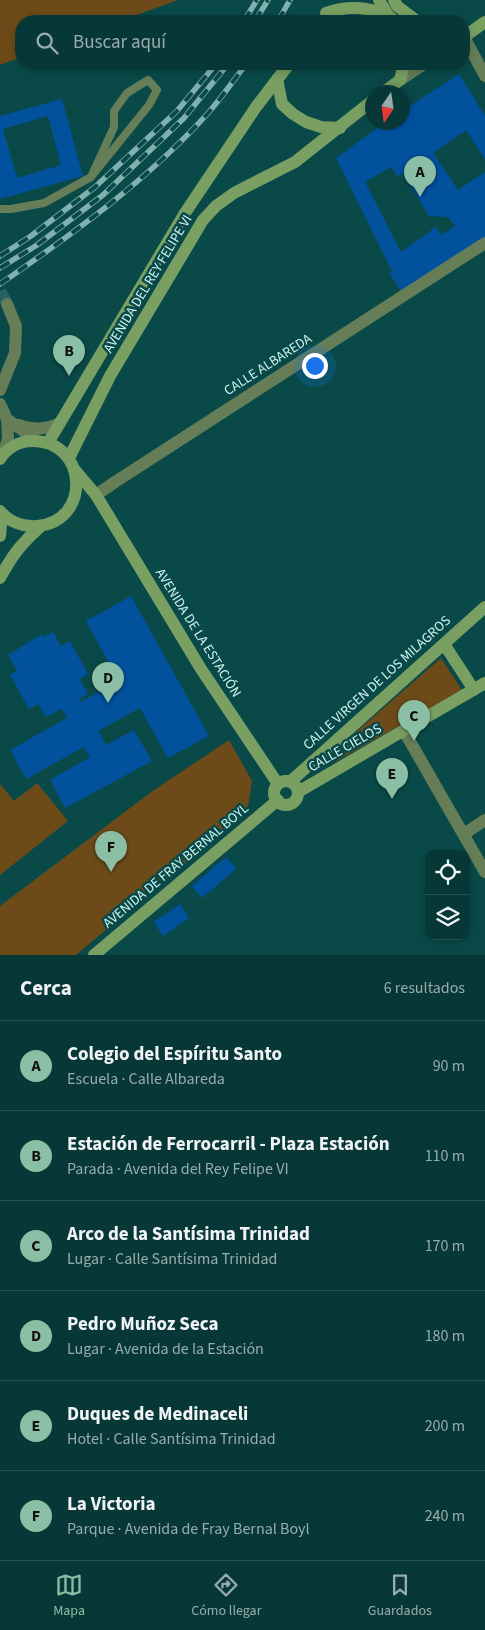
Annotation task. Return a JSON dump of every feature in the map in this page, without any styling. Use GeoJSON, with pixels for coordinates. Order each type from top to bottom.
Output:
{"type":"FeatureCollection","features":[{"type":"Feature","properties":{"kind":"main road"},"geometry":{"type":"LineString","coordinates":[[324,15],[332,0]]}},
{"type":"Feature","properties":{"kind":"main road"},"geometry":{"type":"LineString","coordinates":[[379,0],[390,15]]}},
{"type":"Feature","properties":{"kind":"main road"},"geometry":{"type":"LineString","coordinates":[[394,0],[397,6],[408,15]]}},
{"type":"Feature","properties":{"kind":"main road"},"geometry":{"type":"LineString","coordinates":[[327,15],[340,8],[353,7],[377,11],[385,15]]}},
{"type":"Feature","properties":{"kind":"main road"},"geometry":{"type":"LineString","coordinates":[[470,33],[485,22]]}},
{"type":"Feature","properties":{"kind":"main road","name":"AVENIDA DEL REY FELIPE VI"},"geometry":{"type":"LineString","coordinates":[[42,442],[60,423],[185,213],[256,107],[285,70]]}},
{"type":"Feature","properties":{"kind":"main road"},"geometry":{"type":"LineString","coordinates":[[393,85],[400,80],[402,70]]}},
{"type":"Feature","properties":{"kind":"main road"},"geometry":{"type":"LineString","coordinates":[[278,80],[282,104],[293,114],[306,122],[321,127],[340,128]]}},
{"type":"Feature","properties":{"kind":"main road","name":"AVENIDA DEL REY FELIPE VI"},"geometry":{"type":"LineString","coordinates":[[69,458],[110,376],[203,220],[216,206],[234,193],[295,162],[365,108]]}},
{"type":"Feature","properties":{"kind":"main road"},"geometry":{"type":"LineString","coordinates":[[2,456],[16,445],[28,441],[42,442],[59,449],[69,458],[75,470],[96,495]]}},
{"type":"Feature","properties":{"kind":"main road"},"geometry":{"type":"LineString","coordinates":[[1,512],[16,523],[28,526],[41,526],[52,523],[69,509],[75,497],[77,484],[75,470]]}},
{"type":"Feature","properties":{"kind":"main road","name":"AVENIDA DE LA ESTACIÓN"},"geometry":{"type":"LineString","coordinates":[[96,495],[201,669],[284,783]]}},
{"type":"Feature","properties":{"kind":"main road"},"geometry":{"type":"LineString","coordinates":[[0,536],[1,512]]}},
{"type":"Feature","properties":{"kind":"main road"},"geometry":{"type":"LineString","coordinates":[[0,578],[13,554],[41,526]]}},
{"type":"Feature","properties":{"kind":"main road","name":"CALLE VIRGEN DE LOS MILAGROS"},"geometry":{"type":"LineString","coordinates":[[284,783],[485,607]]}},
{"type":"Feature","properties":{"kind":"main road"},"geometry":{"type":"LineString","coordinates":[[444,644],[474,690]]}},
{"type":"Feature","properties":{"kind":"main road","name":"CALLE CIELOS"},"geometry":{"type":"LineString","coordinates":[[298,792],[485,683]]}},
{"type":"Feature","properties":{"kind":"main road"},"geometry":{"type":"LineString","coordinates":[[284,783],[296,786],[298,792],[298,796],[292,803],[285,804],[278,800],[275,790],[284,783]]}},
{"type":"Feature","properties":{"kind":"main road","name":"AVENIDA DE FRAY BERNAL BOYL"},"geometry":{"type":"LineString","coordinates":[[94,955],[278,800]]}},
{"type":"Feature","properties":{"kind":"street"},"geometry":{"type":"LineString","coordinates":[[470,48],[485,76]]}},
{"type":"Feature","properties":{"kind":"street"},"geometry":{"type":"LineString","coordinates":[[400,80],[415,70]]}},
{"type":"Feature","properties":{"kind":"street","name":"CALLE ALBAREDA"},"geometry":{"type":"LineString","coordinates":[[96,495],[485,243]]}},
{"type":"Feature","properties":{"kind":"street"},"geometry":{"type":"LineString","coordinates":[[0,390],[15,353],[16,326],[7,304]]}},
{"type":"Feature","properties":{"kind":"street"},"geometry":{"type":"LineString","coordinates":[[0,404],[10,421],[42,442]]}},
{"type":"Feature","properties":{"kind":"street"},"geometry":{"type":"LineString","coordinates":[[10,421],[39,430],[50,428],[60,423]]}},
{"type":"Feature","properties":{"kind":"street"},"geometry":{"type":"LineString","coordinates":[[2,456],[8,438],[10,421]]}},
{"type":"Feature","properties":{"kind":"street"},"geometry":{"type":"LineString","coordinates":[[404,731],[485,872]]}},
{"type":"Feature","properties":{"kind":"street"},"geometry":{"type":"LineString","coordinates":[[464,834],[485,820]]}},
{"type":"Feature","properties":{"kind":"lane"},"geometry":{"type":"LineString","coordinates":[[0,209],[44,204],[91,177],[149,104],[157,90],[148,80],[127,93],[114,111],[114,126],[91,177]]}},
{"type":"Feature","properties":{"kind":"shaded area"},"geometry":{"type":"Polygon","coordinates":[[[0,0],[178,0],[137,15],[15,15],[15,59],[0,65],[0,0]]]}},
{"type":"Feature","properties":{"kind":"shaded area"},"geometry":{"type":"Polygon","coordinates":[[[441,658],[462,690],[337,761],[311,771],[441,658]]]}},
{"type":"Feature","properties":{"kind":"shaded area"},"geometry":{"type":"Polygon","coordinates":[[[229,740],[252,781],[247,812],[76,955],[0,955],[0,906],[154,790],[229,740]]]}},
{"type":"Feature","properties":{"kind":"shaded area"},"geometry":{"type":"Polygon","coordinates":[[[37,783],[68,821],[0,875],[0,784],[14,801],[37,783]]]}},
{"type":"Feature","properties":{"kind":"building"},"geometry":{"type":"Polygon","coordinates":[[[459,74],[485,116],[485,159],[466,130],[433,153],[458,190],[485,172],[485,237],[401,291],[389,273],[392,271],[336,158],[375,130],[410,130],[410,106],[459,74]],[[391,167],[365,182],[401,252],[436,227],[442,235],[455,226],[448,217],[429,216],[405,178],[409,175],[407,172],[397,176],[391,167]]]}},
{"type":"Feature","properties":{"kind":"building"},"geometry":{"type":"Polygon","coordinates":[[[62,99],[83,176],[0,199],[0,116],[62,99]],[[48,116],[3,129],[17,178],[61,165],[48,116]]]}},
{"type":"Feature","properties":{"kind":"building"},"geometry":{"type":"Polygon","coordinates":[[[131,596],[209,736],[168,758],[140,708],[98,731],[106,745],[134,730],[152,761],[65,808],[50,780],[90,757],[84,747],[26,779],[10,750],[67,718],[62,709],[46,717],[38,704],[29,709],[10,675],[17,671],[8,655],[42,634],[44,637],[53,632],[61,646],[70,641],[88,674],[80,679],[88,694],[79,699],[80,702],[119,681],[86,621],[131,596]]]}},
{"type":"Feature","properties":{"kind":"building"},"geometry":{"type":"Polygon","coordinates":[[[226,857],[236,869],[202,898],[192,886],[226,857]]]}},
{"type":"Feature","properties":{"kind":"building"},"geometry":{"type":"Polygon","coordinates":[[[180,904],[189,918],[163,936],[154,922],[180,904]]]}},
{"type":"Feature","properties":{"kind":"tunnel"},"geometry":{"type":"LineString","coordinates":[[0,291],[7,304]]}},
{"type":"Feature","properties":{"kind":"railway"},"geometry":{"type":"LineString","coordinates":[[248,15],[257,0]]}},
{"type":"Feature","properties":{"kind":"railway"},"geometry":{"type":"LineString","coordinates":[[259,15],[268,0]]}},
{"type":"Feature","properties":{"kind":"railway"},"geometry":{"type":"LineString","coordinates":[[281,15],[290,0]]}},
{"type":"Feature","properties":{"kind":"railway"},"geometry":{"type":"LineString","coordinates":[[0,256],[31,236],[95,187],[177,111],[211,70]]}},
{"type":"Feature","properties":{"kind":"railway"},"geometry":{"type":"LineString","coordinates":[[0,268],[37,245],[103,195],[184,118],[223,70]]}},
{"type":"Feature","properties":{"kind":"railway"},"geometry":{"type":"LineString","coordinates":[[0,284],[83,225],[136,183],[186,137],[209,112],[241,70]]}},
{"type":"Feature","properties":{"kind":"place","name":"Colegio del Espíritu Santo"},"geometry":{"type":"Point","coordinates":[420,197]}},
{"type":"Feature","properties":{"kind":"place","name":"Estación de Ferrocarril - Plaza Estación"},"geometry":{"type":"Point","coordinates":[69,376]}},
{"type":"Feature","properties":{"kind":"place","name":"Pedro Muñoz Seca"},"geometry":{"type":"Point","coordinates":[108,703]}},
{"type":"Feature","properties":{"kind":"place","name":"Arco de la Santísima Trinidad"},"geometry":{"type":"Point","coordinates":[414,741]}},
{"type":"Feature","properties":{"kind":"place","name":"Duques de Medinaceli"},"geometry":{"type":"Point","coordinates":[392,799]}},
{"type":"Feature","properties":{"kind":"place","name":"La Victoria"},"geometry":{"type":"Point","coordinates":[111,872]}}]}
